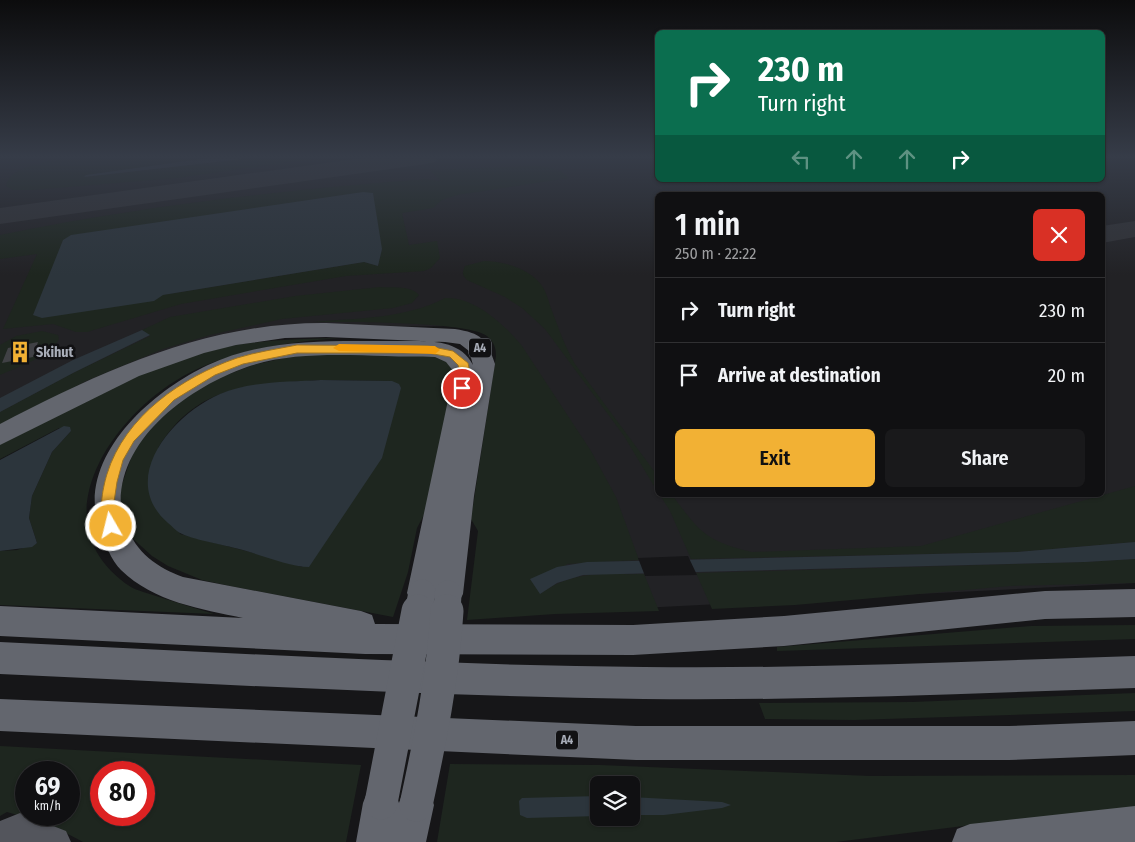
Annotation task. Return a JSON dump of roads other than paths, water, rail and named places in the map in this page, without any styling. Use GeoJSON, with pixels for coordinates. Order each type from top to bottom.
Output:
{"type":"FeatureCollection","features":[{"type":"Feature","properties":{"kind":"highway","name":"A4"},"geometry":{"type":"LineString","coordinates":[[0,435],[126,372],[194,348],[235,338],[272,332],[309,330],[466,338],[479,347],[484,364],[461,496],[381,803],[374,842]]}},
{"type":"Feature","properties":{"kind":"highway","name":"A4"},"geometry":{"type":"LineString","coordinates":[[408,842],[428,751],[445,649],[435,594],[465,372],[463,363],[453,354],[428,349],[329,348],[297,349],[241,361],[211,372],[170,397],[130,438],[118,459],[107,502],[111,526],[126,556],[157,580],[195,594],[306,617],[477,640]]}},
{"type":"Feature","properties":{"kind":"highway","name":"A4"},"geometry":{"type":"LineString","coordinates":[[0,621],[365,639],[642,640],[784,631],[1045,605],[1135,603]]}},
{"type":"Feature","properties":{"kind":"highway"},"geometry":{"type":"LineString","coordinates":[[0,658],[304,672],[644,683],[798,682],[1135,672]]}},
{"type":"Feature","properties":{"kind":"highway","name":"A4"},"geometry":{"type":"LineString","coordinates":[[0,716],[636,743],[1009,743],[1135,738]]}},
{"type":"Feature","properties":{"kind":"highway"},"geometry":{"type":"LineString","coordinates":[[970,842],[1135,824]]}},
{"type":"Feature","properties":{"kind":"highway"},"geometry":{"type":"LineString","coordinates":[[1111,842],[1135,828]]}},
{"type":"Feature","properties":{"kind":"main road"},"geometry":{"type":"LineString","coordinates":[[0,836],[20,828],[55,842]]}},
{"type":"Feature","properties":{"kind":"place","name":"Skihut"},"geometry":{"type":"Point","coordinates":[20,352]}}]}
